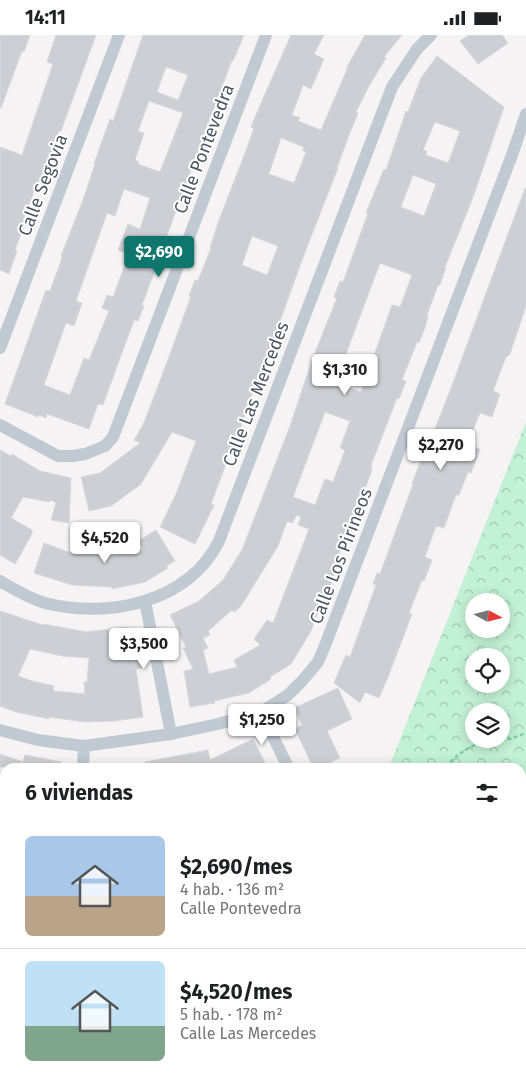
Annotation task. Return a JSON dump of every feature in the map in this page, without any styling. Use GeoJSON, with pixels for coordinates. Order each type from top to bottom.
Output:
{"type":"FeatureCollection","features":[{"type":"Feature","properties":{"kind":"street","name":"Calle Segovia"},"geometry":{"type":"LineString","coordinates":[[0,348],[119,35]]}},
{"type":"Feature","properties":{"kind":"street","name":"Calle Pontevedra"},"geometry":{"type":"LineString","coordinates":[[0,425],[58,456],[73,457],[85,454],[105,446],[113,437],[266,35]]}},
{"type":"Feature","properties":{"kind":"street","name":"Calle Las Mercedes"},"geometry":{"type":"LineString","coordinates":[[0,581],[26,596],[45,603],[93,609],[118,607],[145,601],[165,593],[189,579],[204,565],[216,546],[392,87],[412,57],[431,35]]}},
{"type":"Feature","properties":{"kind":"street","name":"Calle Los Pirineos"},"geometry":{"type":"LineString","coordinates":[[0,730],[38,739],[84,746],[171,734],[261,712],[288,695],[302,681],[318,662],[326,643],[512,155],[526,113]]}},
{"type":"Feature","properties":{"kind":"street"},"geometry":{"type":"LineString","coordinates":[[145,601],[171,734]]}},
{"type":"Feature","properties":{"kind":"street"},"geometry":{"type":"LineString","coordinates":[[261,712],[286,763]]}},
{"type":"Feature","properties":{"kind":"street"},"geometry":{"type":"LineString","coordinates":[[83,763],[84,746]]}},
{"type":"Feature","properties":{"kind":"path"},"geometry":{"type":"LineString","coordinates":[[510,739],[526,733]]}},
{"type":"Feature","properties":{"kind":"path"},"geometry":{"type":"LineString","coordinates":[[450,763],[456,756],[471,748]]}},
{"type":"Feature","properties":{"kind":"green space"},"geometry":{"type":"Polygon","coordinates":[[[526,422],[526,763],[391,763],[526,422]]]}},
{"type":"Feature","properties":{"kind":"building"},"geometry":{"type":"Polygon","coordinates":[[[0,35],[30,35],[24,52],[22,51],[1,108],[0,108],[0,35]]]}},
{"type":"Feature","properties":{"kind":"building"},"geometry":{"type":"Polygon","coordinates":[[[56,35],[96,35],[61,131],[59,131],[38,187],[36,186],[23,220],[26,221],[15,250],[17,251],[9,274],[0,270],[0,147],[22,155],[53,64],[47,62],[56,35]]]}},
{"type":"Feature","properties":{"kind":"building"},"geometry":{"type":"Polygon","coordinates":[[[143,35],[244,35],[232,60],[196,156],[142,305],[144,306],[138,321],[134,320],[103,405],[98,404],[89,429],[47,414],[46,418],[39,415],[38,417],[5,404],[46,290],[50,291],[110,119],[113,121],[143,35]],[[166,67],[157,92],[178,100],[188,75],[166,67]],[[149,101],[138,131],[144,133],[135,160],[139,162],[138,164],[160,172],[183,113],[149,101]],[[124,189],[115,216],[107,213],[76,301],[82,303],[74,326],[66,323],[44,385],[70,395],[84,358],[89,360],[109,311],[102,308],[107,295],[113,297],[129,254],[118,250],[128,224],[140,229],[150,198],[124,189]]]}},
{"type":"Feature","properties":{"kind":"building"},"geometry":{"type":"Polygon","coordinates":[[[291,35],[324,35],[314,54],[324,59],[311,89],[303,85],[292,115],[300,118],[298,121],[321,130],[347,67],[365,35],[402,35],[384,57],[386,58],[356,112],[358,113],[279,324],[282,325],[276,342],[274,341],[263,368],[261,367],[232,454],[230,453],[211,504],[214,505],[195,544],[160,527],[176,494],[196,441],[172,432],[141,484],[111,506],[89,511],[81,477],[100,473],[140,443],[134,440],[143,425],[166,365],[195,280],[198,281],[211,248],[219,220],[254,128],[251,127],[291,35]],[[281,138],[269,174],[294,183],[306,152],[303,151],[304,147],[281,138]],[[252,236],[242,265],[267,275],[278,246],[252,236]]]}},
{"type":"Feature","properties":{"kind":"building"},"geometry":{"type":"Polygon","coordinates":[[[469,35],[502,35],[508,43],[478,64],[460,41],[469,35]]]}},
{"type":"Feature","properties":{"kind":"building"},"geometry":{"type":"Polygon","coordinates":[[[437,56],[504,107],[472,200],[427,315],[426,325],[402,380],[406,381],[399,399],[397,398],[371,465],[372,470],[365,489],[362,488],[337,560],[339,561],[329,590],[326,589],[311,631],[291,664],[249,693],[214,701],[215,703],[190,707],[184,671],[193,669],[183,648],[186,647],[170,615],[199,601],[223,580],[242,550],[290,426],[312,360],[337,298],[334,297],[340,281],[343,282],[368,213],[366,213],[384,169],[386,170],[406,111],[408,112],[421,78],[437,56]],[[435,122],[423,150],[427,151],[426,155],[448,163],[460,131],[435,122]],[[413,175],[401,207],[424,216],[436,184],[413,175]],[[380,263],[335,383],[361,392],[392,305],[400,307],[412,275],[380,263]],[[325,412],[293,497],[315,505],[325,479],[333,482],[345,450],[340,448],[350,421],[325,412]],[[297,515],[292,523],[287,521],[278,546],[241,606],[234,612],[232,610],[208,631],[210,635],[203,638],[208,648],[203,650],[209,674],[237,667],[234,660],[260,645],[254,639],[267,620],[273,623],[309,529],[298,525],[301,517],[297,515]]]}},
{"type":"Feature","properties":{"kind":"building"},"geometry":{"type":"Polygon","coordinates":[[[525,188],[526,306],[510,354],[506,357],[493,391],[500,394],[492,417],[480,413],[467,445],[480,449],[471,473],[468,472],[459,495],[456,495],[444,528],[436,526],[425,557],[432,560],[409,613],[412,614],[379,698],[365,692],[360,703],[334,683],[346,655],[350,657],[376,585],[373,584],[377,573],[380,574],[422,457],[424,457],[451,388],[525,188]]]}},
{"type":"Feature","properties":{"kind":"building"},"geometry":{"type":"Polygon","coordinates":[[[0,450],[11,456],[12,454],[40,471],[71,478],[69,523],[51,520],[56,503],[51,500],[50,502],[23,497],[11,518],[32,530],[32,534],[15,564],[0,555],[0,450]]]}},
{"type":"Feature","properties":{"kind":"building"},"geometry":{"type":"Polygon","coordinates":[[[156,530],[175,561],[166,566],[168,568],[145,582],[112,589],[112,587],[72,585],[34,573],[44,543],[74,554],[74,543],[100,544],[100,558],[143,549],[138,541],[156,530]]]}},
{"type":"Feature","properties":{"kind":"building"},"geometry":{"type":"Polygon","coordinates":[[[0,611],[43,625],[86,632],[127,627],[129,645],[140,644],[144,667],[136,669],[143,717],[85,722],[49,717],[49,719],[16,712],[0,706],[0,611]],[[30,649],[18,676],[54,686],[53,691],[85,694],[84,682],[87,682],[89,658],[62,656],[30,649]]]}},
{"type":"Feature","properties":{"kind":"building"},"geometry":{"type":"Polygon","coordinates":[[[338,688],[352,719],[327,731],[340,758],[329,763],[311,763],[295,729],[302,725],[294,708],[338,688]]]}},
{"type":"Feature","properties":{"kind":"building"},"geometry":{"type":"Polygon","coordinates":[[[253,739],[265,763],[145,762],[208,750],[210,760],[253,739]]]}},
{"type":"Feature","properties":{"kind":"building"},"geometry":{"type":"Polygon","coordinates":[[[0,754],[23,762],[25,755],[61,762],[61,763],[0,763],[0,754]]]}}]}
